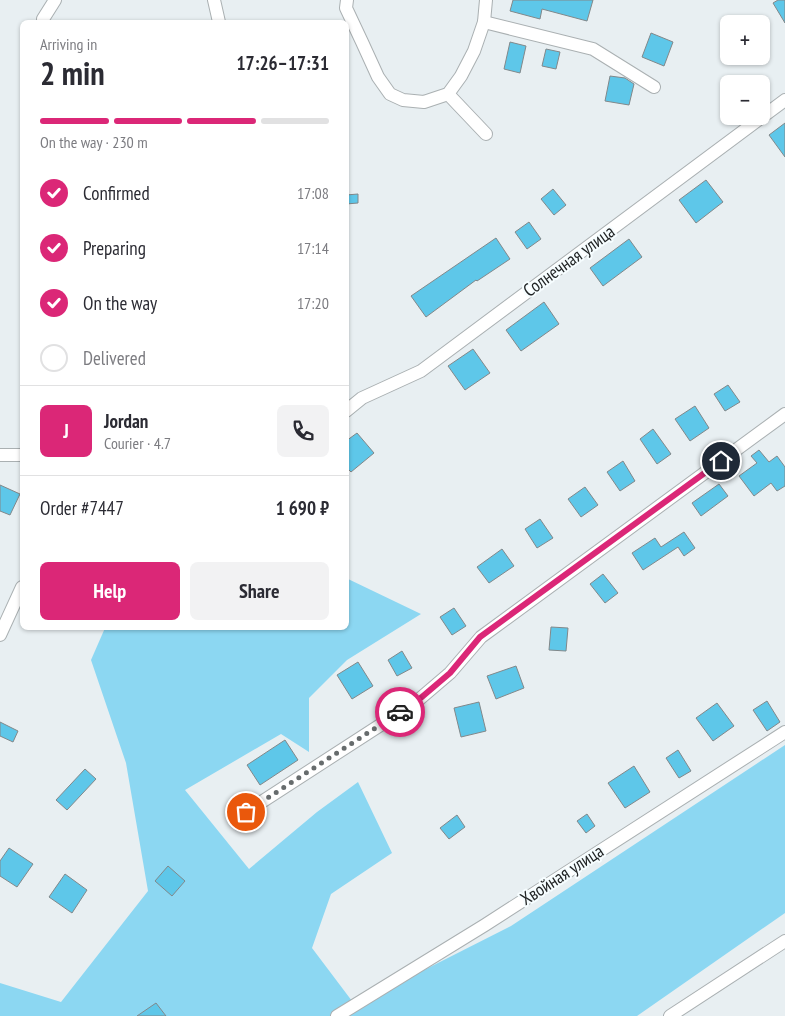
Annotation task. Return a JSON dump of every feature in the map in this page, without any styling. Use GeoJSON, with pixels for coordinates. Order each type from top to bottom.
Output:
{"type":"FeatureCollection","features":[{"type":"Feature","properties":{"kind":"street"},"geometry":{"type":"LineString","coordinates":[[43,20],[55,0]]}},
{"type":"Feature","properties":{"kind":"street"},"geometry":{"type":"LineString","coordinates":[[214,0],[219,20]]}},
{"type":"Feature","properties":{"kind":"street"},"geometry":{"type":"LineString","coordinates":[[346,0],[346,8],[378,77],[390,94],[403,100],[424,102],[448,94],[461,76],[474,50],[484,22],[486,0]]}},
{"type":"Feature","properties":{"kind":"street"},"geometry":{"type":"LineString","coordinates":[[484,22],[593,49],[654,87]]}},
{"type":"Feature","properties":{"kind":"street"},"geometry":{"type":"LineString","coordinates":[[448,94],[486,134]]}},
{"type":"Feature","properties":{"kind":"street","name":"Солнечная улица"},"geometry":{"type":"LineString","coordinates":[[349,409],[362,398],[421,370],[630,217],[675,180],[785,100]]}},
{"type":"Feature","properties":{"kind":"street"},"geometry":{"type":"LineString","coordinates":[[246,812],[416,702],[450,673],[480,637],[785,414]]}},
{"type":"Feature","properties":{"kind":"street"},"geometry":{"type":"LineString","coordinates":[[0,455],[20,455]]}},
{"type":"Feature","properties":{"kind":"street"},"geometry":{"type":"LineString","coordinates":[[0,635],[20,591]]}},
{"type":"Feature","properties":{"kind":"street","name":"Хвойная улица"},"geometry":{"type":"LineString","coordinates":[[336,1016],[485,925],[785,732]]}},
{"type":"Feature","properties":{"kind":"street"},"geometry":{"type":"LineString","coordinates":[[670,1016],[785,941]]}},
{"type":"Feature","properties":{"kind":"shaded area"},"geometry":{"type":"Polygon","coordinates":[[[349,579],[421,614],[347,660],[309,698],[309,752],[281,734],[185,790],[249,869],[317,812],[358,782],[392,853],[331,894],[312,948],[355,1005],[511,926],[785,745],[785,913],[637,1016],[0,1016],[0,983],[61,1002],[148,891],[126,763],[91,660],[104,630],[349,630],[349,579]]]}},
{"type":"Feature","properties":{"kind":"building"},"geometry":{"type":"Polygon","coordinates":[[[513,0],[593,0],[587,21],[542,9],[540,19],[510,11],[513,0]]]}},
{"type":"Feature","properties":{"kind":"building"},"geometry":{"type":"Polygon","coordinates":[[[778,0],[785,0],[785,23],[773,3],[778,0]]]}},
{"type":"Feature","properties":{"kind":"building"},"geometry":{"type":"Polygon","coordinates":[[[651,33],[673,42],[664,66],[642,57],[651,33]]]}},
{"type":"Feature","properties":{"kind":"building"},"geometry":{"type":"Polygon","coordinates":[[[510,42],[526,46],[520,73],[504,69],[510,42]]]}},
{"type":"Feature","properties":{"kind":"building"},"geometry":{"type":"Polygon","coordinates":[[[546,49],[560,52],[556,69],[542,66],[546,49]]]}},
{"type":"Feature","properties":{"kind":"building"},"geometry":{"type":"Polygon","coordinates":[[[610,76],[625,78],[634,84],[629,105],[605,101],[610,76]]]}},
{"type":"Feature","properties":{"kind":"building"},"geometry":{"type":"Polygon","coordinates":[[[785,123],[785,157],[769,135],[785,123]]]}},
{"type":"Feature","properties":{"kind":"building"},"geometry":{"type":"Polygon","coordinates":[[[706,180],[723,202],[696,223],[679,200],[706,180]]]}},
{"type":"Feature","properties":{"kind":"building"},"geometry":{"type":"Polygon","coordinates":[[[553,189],[566,205],[554,215],[541,199],[553,189]]]}},
{"type":"Feature","properties":{"kind":"building"},"geometry":{"type":"Polygon","coordinates":[[[358,194],[358,203],[349,204],[349,195],[358,194]]]}},
{"type":"Feature","properties":{"kind":"building"},"geometry":{"type":"Polygon","coordinates":[[[529,222],[541,239],[527,249],[515,232],[529,222]]]}},
{"type":"Feature","properties":{"kind":"building"},"geometry":{"type":"Polygon","coordinates":[[[496,238],[510,259],[476,280],[426,317],[411,296],[496,238]]]}},
{"type":"Feature","properties":{"kind":"building"},"geometry":{"type":"Polygon","coordinates":[[[629,239],[642,257],[603,286],[590,268],[629,239]]]}},
{"type":"Feature","properties":{"kind":"building"},"geometry":{"type":"Polygon","coordinates":[[[544,302],[559,324],[521,351],[506,330],[544,302]]]}},
{"type":"Feature","properties":{"kind":"building"},"geometry":{"type":"Polygon","coordinates":[[[473,349],[490,373],[465,390],[448,366],[473,349]]]}},
{"type":"Feature","properties":{"kind":"building"},"geometry":{"type":"Polygon","coordinates":[[[728,385],[740,402],[725,411],[714,394],[728,385]]]}},
{"type":"Feature","properties":{"kind":"building"},"geometry":{"type":"Polygon","coordinates":[[[695,406],[709,428],[690,441],[675,419],[695,406]]]}},
{"type":"Feature","properties":{"kind":"building"},"geometry":{"type":"Polygon","coordinates":[[[653,429],[671,454],[657,464],[640,439],[653,429]]]}},
{"type":"Feature","properties":{"kind":"building"},"geometry":{"type":"Polygon","coordinates":[[[357,433],[374,453],[351,472],[349,470],[349,439],[357,433]]]}},
{"type":"Feature","properties":{"kind":"building"},"geometry":{"type":"Polygon","coordinates":[[[759,450],[769,462],[777,456],[785,467],[785,486],[777,491],[771,483],[754,496],[739,476],[757,463],[751,456],[759,450]]]}},
{"type":"Feature","properties":{"kind":"building"},"geometry":{"type":"Polygon","coordinates":[[[623,461],[635,481],[620,491],[607,472],[623,461]]]}},
{"type":"Feature","properties":{"kind":"building"},"geometry":{"type":"Polygon","coordinates":[[[719,484],[728,496],[701,516],[692,503],[719,484]]]}},
{"type":"Feature","properties":{"kind":"building"},"geometry":{"type":"Polygon","coordinates":[[[0,485],[20,494],[10,515],[0,511],[0,485]]]}},
{"type":"Feature","properties":{"kind":"building"},"geometry":{"type":"Polygon","coordinates":[[[585,487],[598,505],[581,517],[568,499],[585,487]]]}},
{"type":"Feature","properties":{"kind":"building"},"geometry":{"type":"Polygon","coordinates":[[[540,519],[553,538],[537,548],[525,529],[540,519]]]}},
{"type":"Feature","properties":{"kind":"building"},"geometry":{"type":"Polygon","coordinates":[[[684,532],[695,548],[684,556],[678,547],[643,570],[632,553],[655,538],[661,547],[684,532]]]}},
{"type":"Feature","properties":{"kind":"building"},"geometry":{"type":"Polygon","coordinates":[[[502,549],[514,566],[489,583],[477,567],[502,549]]]}},
{"type":"Feature","properties":{"kind":"building"},"geometry":{"type":"Polygon","coordinates":[[[603,574],[618,593],[605,603],[590,584],[603,574]]]}},
{"type":"Feature","properties":{"kind":"building"},"geometry":{"type":"Polygon","coordinates":[[[454,608],[466,626],[452,635],[440,617],[454,608]]]}},
{"type":"Feature","properties":{"kind":"building"},"geometry":{"type":"Polygon","coordinates":[[[551,627],[568,628],[566,651],[549,650],[551,627]]]}},
{"type":"Feature","properties":{"kind":"building"},"geometry":{"type":"Polygon","coordinates":[[[402,651],[412,668],[397,676],[388,660],[402,651]]]}},
{"type":"Feature","properties":{"kind":"building"},"geometry":{"type":"Polygon","coordinates":[[[358,662],[373,686],[352,699],[337,675],[358,662]]]}},
{"type":"Feature","properties":{"kind":"building"},"geometry":{"type":"Polygon","coordinates":[[[516,666],[524,688],[496,699],[487,676],[516,666]]]}},
{"type":"Feature","properties":{"kind":"building"},"geometry":{"type":"Polygon","coordinates":[[[767,701],[780,722],[767,731],[753,710],[767,701]]]}},
{"type":"Feature","properties":{"kind":"building"},"geometry":{"type":"Polygon","coordinates":[[[479,702],[486,731],[461,737],[454,708],[479,702]]]}},
{"type":"Feature","properties":{"kind":"building"},"geometry":{"type":"Polygon","coordinates":[[[717,703],[734,726],[713,741],[696,718],[717,703]]]}},
{"type":"Feature","properties":{"kind":"building"},"geometry":{"type":"Polygon","coordinates":[[[0,722],[18,731],[13,742],[0,736],[0,722]]]}},
{"type":"Feature","properties":{"kind":"building"},"geometry":{"type":"Polygon","coordinates":[[[285,740],[298,760],[260,785],[247,765],[285,740]]]}},
{"type":"Feature","properties":{"kind":"building"},"geometry":{"type":"Polygon","coordinates":[[[678,750],[691,771],[679,778],[666,758],[678,750]]]}},
{"type":"Feature","properties":{"kind":"building"},"geometry":{"type":"Polygon","coordinates":[[[634,766],[650,792],[625,808],[608,783],[634,766]]]}},
{"type":"Feature","properties":{"kind":"building"},"geometry":{"type":"Polygon","coordinates":[[[85,769],[96,779],[67,810],[56,800],[85,769]]]}},
{"type":"Feature","properties":{"kind":"building"},"geometry":{"type":"Polygon","coordinates":[[[587,814],[595,826],[586,833],[577,821],[587,814]]]}},
{"type":"Feature","properties":{"kind":"building"},"geometry":{"type":"Polygon","coordinates":[[[457,815],[465,827],[449,839],[440,828],[457,815]]]}},
{"type":"Feature","properties":{"kind":"building"},"geometry":{"type":"Polygon","coordinates":[[[9,848],[33,864],[17,887],[0,876],[0,861],[9,848]]]}},
{"type":"Feature","properties":{"kind":"building"},"geometry":{"type":"Polygon","coordinates":[[[168,866],[185,881],[172,896],[155,881],[168,866]]]}},
{"type":"Feature","properties":{"kind":"building"},"geometry":{"type":"Polygon","coordinates":[[[65,874],[87,890],[72,913],[49,897],[65,874]]]}},
{"type":"Feature","properties":{"kind":"building"},"geometry":{"type":"Polygon","coordinates":[[[156,1003],[166,1016],[137,1016],[156,1003]]]}},
{"type":"Feature","properties":{"kind":"way so far"},"geometry":{"type":"LineString","coordinates":[[246,812],[400,712]]}},
{"type":"Feature","properties":{"kind":"route"},"geometry":{"type":"LineString","coordinates":[[400,712],[416,702],[450,673],[480,637],[721,461]]}}]}
